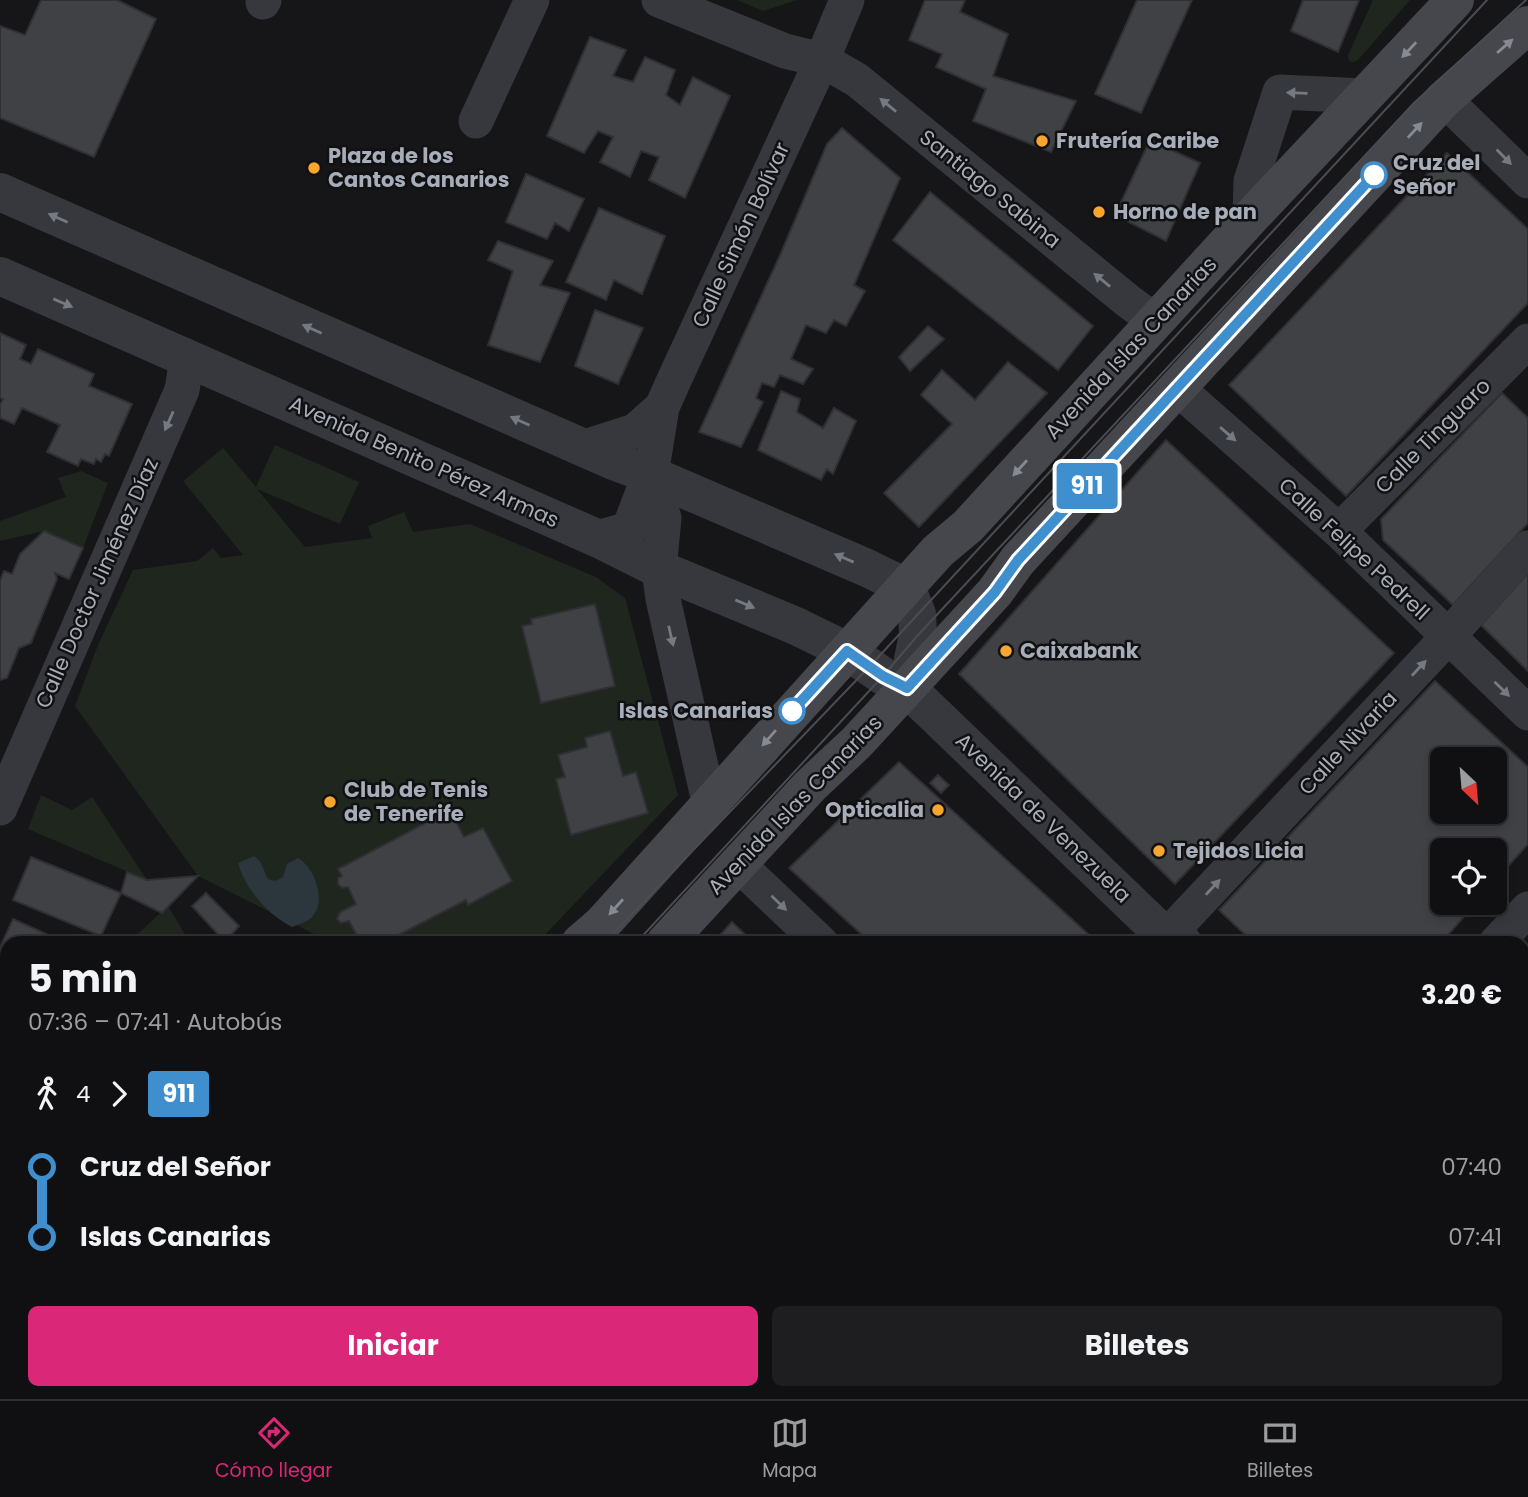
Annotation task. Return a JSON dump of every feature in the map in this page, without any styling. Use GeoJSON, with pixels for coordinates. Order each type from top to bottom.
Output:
{"type":"FeatureCollection","features":[{"type":"Feature","properties":{"kind":"main road","name":"Avenida Islas Canarias"},"geometry":{"type":"LineString","coordinates":[[588,936],[710,806],[948,541],[968,526],[1158,317],[1455,0]]}},
{"type":"Feature","properties":{"kind":"main road","name":"Avenida Islas Canarias"},"geometry":{"type":"LineString","coordinates":[[671,936],[810,786],[850,749],[907,688],[995,592],[1018,560],[1444,99],[1528,25]]}},
{"type":"Feature","properties":{"kind":"street"},"geometry":{"type":"LineString","coordinates":[[476,121],[532,0]]}},
{"type":"Feature","properties":{"kind":"street","name":"Santiago Sabina"},"geometry":{"type":"LineString","coordinates":[[659,0],[785,51],[822,60],[857,80],[1128,301],[1143,312],[1158,317]]}},
{"type":"Feature","properties":{"kind":"street","name":"Calle Simón Bolívar"},"geometry":{"type":"LineString","coordinates":[[651,475],[662,407],[847,0]]}},
{"type":"Feature","properties":{"kind":"street"},"geometry":{"type":"LineString","coordinates":[[1250,218],[1251,181],[1280,92],[1365,96]]}},
{"type":"Feature","properties":{"kind":"street"},"geometry":{"type":"LineString","coordinates":[[1444,99],[1528,181]]}},
{"type":"Feature","properties":{"kind":"street"},"geometry":{"type":"LineString","coordinates":[[0,192],[582,448],[854,562],[906,587],[916,614],[918,635],[907,688]]}},
{"type":"Feature","properties":{"kind":"street","name":"Avenida Benito Pérez Armas"},"geometry":{"type":"LineString","coordinates":[[0,276],[184,355],[847,651]]}},
{"type":"Feature","properties":{"kind":"street","name":"Calle Tinguaro"},"geometry":{"type":"LineString","coordinates":[[1339,531],[1528,341]]}},
{"type":"Feature","properties":{"kind":"street","name":"Calle Doctor Jiménez Díaz"},"geometry":{"type":"LineString","coordinates":[[0,808],[9,762],[182,390],[184,355]]}},
{"type":"Feature","properties":{"kind":"street","name":"Calle Felipe Pedrell"},"geometry":{"type":"LineString","coordinates":[[1177,388],[1339,531],[1528,713]]}},
{"type":"Feature","properties":{"kind":"street"},"geometry":{"type":"LineString","coordinates":[[582,448],[635,431],[662,407]]}},
{"type":"Feature","properties":{"kind":"street"},"geometry":{"type":"LineString","coordinates":[[599,539],[624,531],[632,525],[651,475]]}},
{"type":"Feature","properties":{"kind":"street"},"geometry":{"type":"LineString","coordinates":[[651,475],[664,518],[659,569],[663,599],[710,806]]}},
{"type":"Feature","properties":{"kind":"street","name":"Calle Nivaria"},"geometry":{"type":"LineString","coordinates":[[1179,936],[1528,548]]}},
{"type":"Feature","properties":{"kind":"street","name":"Avenida de Venezuela"},"geometry":{"type":"LineString","coordinates":[[847,651],[883,676],[907,688],[1171,936]]}},
{"type":"Feature","properties":{"kind":"street"},"geometry":{"type":"LineString","coordinates":[[737,863],[814,936]]}},
{"type":"Feature","properties":{"kind":"street"},"geometry":{"type":"LineString","coordinates":[[1503,936],[1528,909]]}},
{"type":"Feature","properties":{"kind":"shaded area"},"geometry":{"type":"Polygon","coordinates":[[[737,0],[797,0],[763,11],[737,0]]]}},
{"type":"Feature","properties":{"kind":"shaded area"},"geometry":{"type":"Polygon","coordinates":[[[1373,0],[1410,0],[1358,60],[1349,61],[1348,55],[1373,0]]]}},
{"type":"Feature","properties":{"kind":"shaded area","name":"Club de Tenis de Tenerife"},"geometry":{"type":"Polygon","coordinates":[[[275,445],[359,482],[340,524],[257,489],[305,547],[372,538],[368,526],[404,512],[413,532],[470,524],[596,577],[625,598],[678,795],[544,936],[318,936],[198,876],[75,706],[98,645],[133,570],[197,561],[213,548],[221,558],[243,555],[183,481],[223,448],[256,487],[275,445]]]}},
{"type":"Feature","properties":{"kind":"shaded area"},"geometry":{"type":"Polygon","coordinates":[[[81,471],[108,483],[83,548],[44,531],[0,541],[0,521],[66,497],[58,478],[81,471]]]}},
{"type":"Feature","properties":{"kind":"shaded area"},"geometry":{"type":"Polygon","coordinates":[[[41,795],[72,810],[92,797],[147,880],[28,829],[41,795]]]}},
{"type":"Feature","properties":{"kind":"shaded area"},"geometry":{"type":"Polygon","coordinates":[[[254,856],[260,861],[268,879],[275,881],[283,877],[287,864],[298,858],[304,863],[314,877],[319,894],[319,902],[310,919],[292,927],[259,901],[246,883],[238,863],[254,856]]]}},
{"type":"Feature","properties":{"kind":"shaded area"},"geometry":{"type":"Polygon","coordinates":[[[168,906],[186,936],[136,936],[168,906]]]}},
{"type":"Feature","properties":{"kind":"building"},"geometry":{"type":"Polygon","coordinates":[[[41,0],[117,0],[156,19],[94,157],[0,118],[0,26],[25,35],[41,0]]]}},
{"type":"Feature","properties":{"kind":"building"},"geometry":{"type":"Polygon","coordinates":[[[925,0],[965,0],[960,12],[1008,34],[993,76],[1076,101],[1051,152],[973,121],[986,89],[936,67],[942,54],[909,40],[925,0]]]}},
{"type":"Feature","properties":{"kind":"building"},"geometry":{"type":"Polygon","coordinates":[[[1137,0],[1192,0],[1141,113],[1095,94],[1137,0]]]}},
{"type":"Feature","properties":{"kind":"building"},"geometry":{"type":"Polygon","coordinates":[[[1303,0],[1359,0],[1338,52],[1291,31],[1303,0]]]}},
{"type":"Feature","properties":{"kind":"building"},"geometry":{"type":"Polygon","coordinates":[[[590,37],[626,50],[613,76],[633,82],[645,57],[675,70],[666,95],[680,105],[693,77],[730,96],[685,198],[649,180],[659,157],[641,151],[630,177],[600,162],[613,137],[598,131],[584,153],[547,136],[590,37]]]}},
{"type":"Feature","properties":{"kind":"building"},"geometry":{"type":"Polygon","coordinates":[[[842,128],[900,178],[854,285],[865,291],[846,326],[834,320],[826,333],[806,325],[791,359],[813,369],[803,384],[780,375],[774,387],[762,383],[756,398],[763,402],[741,447],[699,432],[781,253],[827,144],[842,128]]]}},
{"type":"Feature","properties":{"kind":"building"},"geometry":{"type":"Polygon","coordinates":[[[1150,140],[1200,163],[1166,241],[1115,215],[1150,140]]]}},
{"type":"Feature","properties":{"kind":"building"},"geometry":{"type":"Polygon","coordinates":[[[1447,153],[1528,229],[1528,303],[1346,496],[1229,385],[1447,153]]]}},
{"type":"Feature","properties":{"kind":"building"},"geometry":{"type":"Polygon","coordinates":[[[526,174],[584,199],[569,231],[555,223],[547,239],[506,222],[526,174]]]}},
{"type":"Feature","properties":{"kind":"building"},"geometry":{"type":"Polygon","coordinates":[[[930,192],[1093,326],[1058,370],[893,240],[930,192]]]}},
{"type":"Feature","properties":{"kind":"building"},"geometry":{"type":"Polygon","coordinates":[[[599,208],[665,236],[642,294],[614,280],[606,300],[566,282],[599,208]]]}},
{"type":"Feature","properties":{"kind":"building"},"geometry":{"type":"Polygon","coordinates":[[[498,241],[553,261],[540,285],[570,293],[540,362],[488,345],[513,271],[488,260],[498,241]]]}},
{"type":"Feature","properties":{"kind":"building"},"geometry":{"type":"Polygon","coordinates":[[[595,310],[643,328],[618,384],[575,366],[595,310]]]}},
{"type":"Feature","properties":{"kind":"building"},"geometry":{"type":"Polygon","coordinates":[[[928,326],[944,339],[910,371],[899,357],[928,326]]]}},
{"type":"Feature","properties":{"kind":"building"},"geometry":{"type":"Polygon","coordinates":[[[0,333],[26,345],[20,359],[31,364],[38,349],[94,374],[89,386],[132,404],[109,456],[105,454],[101,462],[96,459],[94,464],[81,459],[78,466],[47,452],[60,425],[22,408],[14,424],[0,418],[3,399],[0,398],[0,333]]]}},
{"type":"Feature","properties":{"kind":"building"},"geometry":{"type":"Polygon","coordinates":[[[1008,362],[1047,393],[919,527],[884,493],[952,424],[921,395],[942,370],[975,400],[1008,362]]]}},
{"type":"Feature","properties":{"kind":"building"},"geometry":{"type":"Polygon","coordinates":[[[781,391],[800,399],[797,412],[823,428],[834,408],[856,421],[833,474],[827,469],[821,480],[758,450],[781,391]]]}},
{"type":"Feature","properties":{"kind":"building"},"geometry":{"type":"Polygon","coordinates":[[[1502,393],[1528,418],[1528,523],[1453,605],[1383,540],[1381,519],[1502,393]]]}},
{"type":"Feature","properties":{"kind":"building"},"geometry":{"type":"Polygon","coordinates":[[[1166,440],[1394,653],[1175,884],[959,674],[1166,440]]]}},
{"type":"Feature","properties":{"kind":"building"},"geometry":{"type":"Polygon","coordinates":[[[44,531],[83,548],[69,579],[55,573],[57,579],[31,643],[19,648],[7,678],[0,680],[0,581],[4,571],[12,574],[20,554],[44,531]]]}},
{"type":"Feature","properties":{"kind":"building"},"geometry":{"type":"Polygon","coordinates":[[[1528,573],[1528,671],[1481,625],[1528,573]]]}},
{"type":"Feature","properties":{"kind":"building"},"geometry":{"type":"Polygon","coordinates":[[[595,604],[615,686],[541,703],[522,626],[532,624],[531,619],[595,604]]]}},
{"type":"Feature","properties":{"kind":"building"},"geometry":{"type":"Polygon","coordinates":[[[1435,681],[1506,747],[1430,747],[1430,824],[1507,824],[1507,748],[1528,767],[1528,844],[1507,867],[1507,838],[1430,838],[1430,915],[1466,915],[1447,936],[1247,936],[1219,910],[1435,681]]]}},
{"type":"Feature","properties":{"kind":"building"},"geometry":{"type":"Polygon","coordinates":[[[610,731],[623,776],[636,772],[648,813],[571,835],[556,779],[565,777],[558,755],[587,747],[585,738],[610,731]]]}},
{"type":"Feature","properties":{"kind":"building"},"geometry":{"type":"Polygon","coordinates":[[[899,762],[1090,936],[863,936],[789,868],[899,762]]]}},
{"type":"Feature","properties":{"kind":"building"},"geometry":{"type":"Polygon","coordinates":[[[938,775],[949,785],[941,793],[930,783],[938,775]]]}},
{"type":"Feature","properties":{"kind":"building"},"geometry":{"type":"Polygon","coordinates":[[[450,810],[464,837],[483,828],[512,881],[468,905],[466,900],[397,936],[357,936],[349,921],[341,923],[337,919],[340,912],[356,904],[348,887],[342,888],[338,884],[338,878],[342,876],[338,869],[450,810]]]}},
{"type":"Feature","properties":{"kind":"building"},"geometry":{"type":"Polygon","coordinates":[[[31,857],[121,893],[101,936],[13,900],[31,857]]]}},
{"type":"Feature","properties":{"kind":"building"},"geometry":{"type":"Polygon","coordinates":[[[127,872],[147,880],[198,876],[162,913],[121,893],[127,872]]]}},
{"type":"Feature","properties":{"kind":"building"},"geometry":{"type":"Polygon","coordinates":[[[206,893],[239,926],[230,936],[220,936],[192,906],[206,893]]]}},
{"type":"Feature","properties":{"kind":"building"},"geometry":{"type":"Polygon","coordinates":[[[13,919],[51,936],[5,936],[13,919]]]}},
{"type":"Feature","properties":{"kind":"building"},"geometry":{"type":"Polygon","coordinates":[[[732,922],[747,936],[719,936],[732,922]]]}},
{"type":"Feature","properties":{"kind":"tram line"},"geometry":{"type":"LineString","coordinates":[[611,936],[869,667],[1487,0]]}},
{"type":"Feature","properties":{"kind":"tram line"},"geometry":{"type":"LineString","coordinates":[[642,936],[918,635],[1414,103],[1526,0]]}},
{"type":"Feature","properties":{"kind":"bus line","name":"911"},"geometry":{"type":"LineString","coordinates":[[792,711],[847,651],[883,676],[907,688],[995,592],[1018,560],[1374,175]]}},
{"type":"Feature","properties":{"kind":"place","name":"Frutería Caribe"},"geometry":{"type":"Point","coordinates":[1042,141]}},
{"type":"Feature","properties":{"kind":"place","name":"Plaza de los Cantos Canarios"},"geometry":{"type":"Point","coordinates":[314,168]}},
{"type":"Feature","properties":{"kind":"place","name":"Cruz del Señor"},"geometry":{"type":"Point","coordinates":[1374,175]}},
{"type":"Feature","properties":{"kind":"place","name":"Horno de pan"},"geometry":{"type":"Point","coordinates":[1099,212]}},
{"type":"Feature","properties":{"kind":"place","name":"Caixabank"},"geometry":{"type":"Point","coordinates":[1006,651]}},
{"type":"Feature","properties":{"kind":"place","name":"Islas Canarias"},"geometry":{"type":"Point","coordinates":[792,711]}},
{"type":"Feature","properties":{"kind":"place","name":"Club de Tenis de Tenerife"},"geometry":{"type":"Point","coordinates":[330,802]}},
{"type":"Feature","properties":{"kind":"place","name":"Opticalia"},"geometry":{"type":"Point","coordinates":[938,810]}},
{"type":"Feature","properties":{"kind":"place","name":"Tejidos Licia"},"geometry":{"type":"Point","coordinates":[1159,851]}}]}
